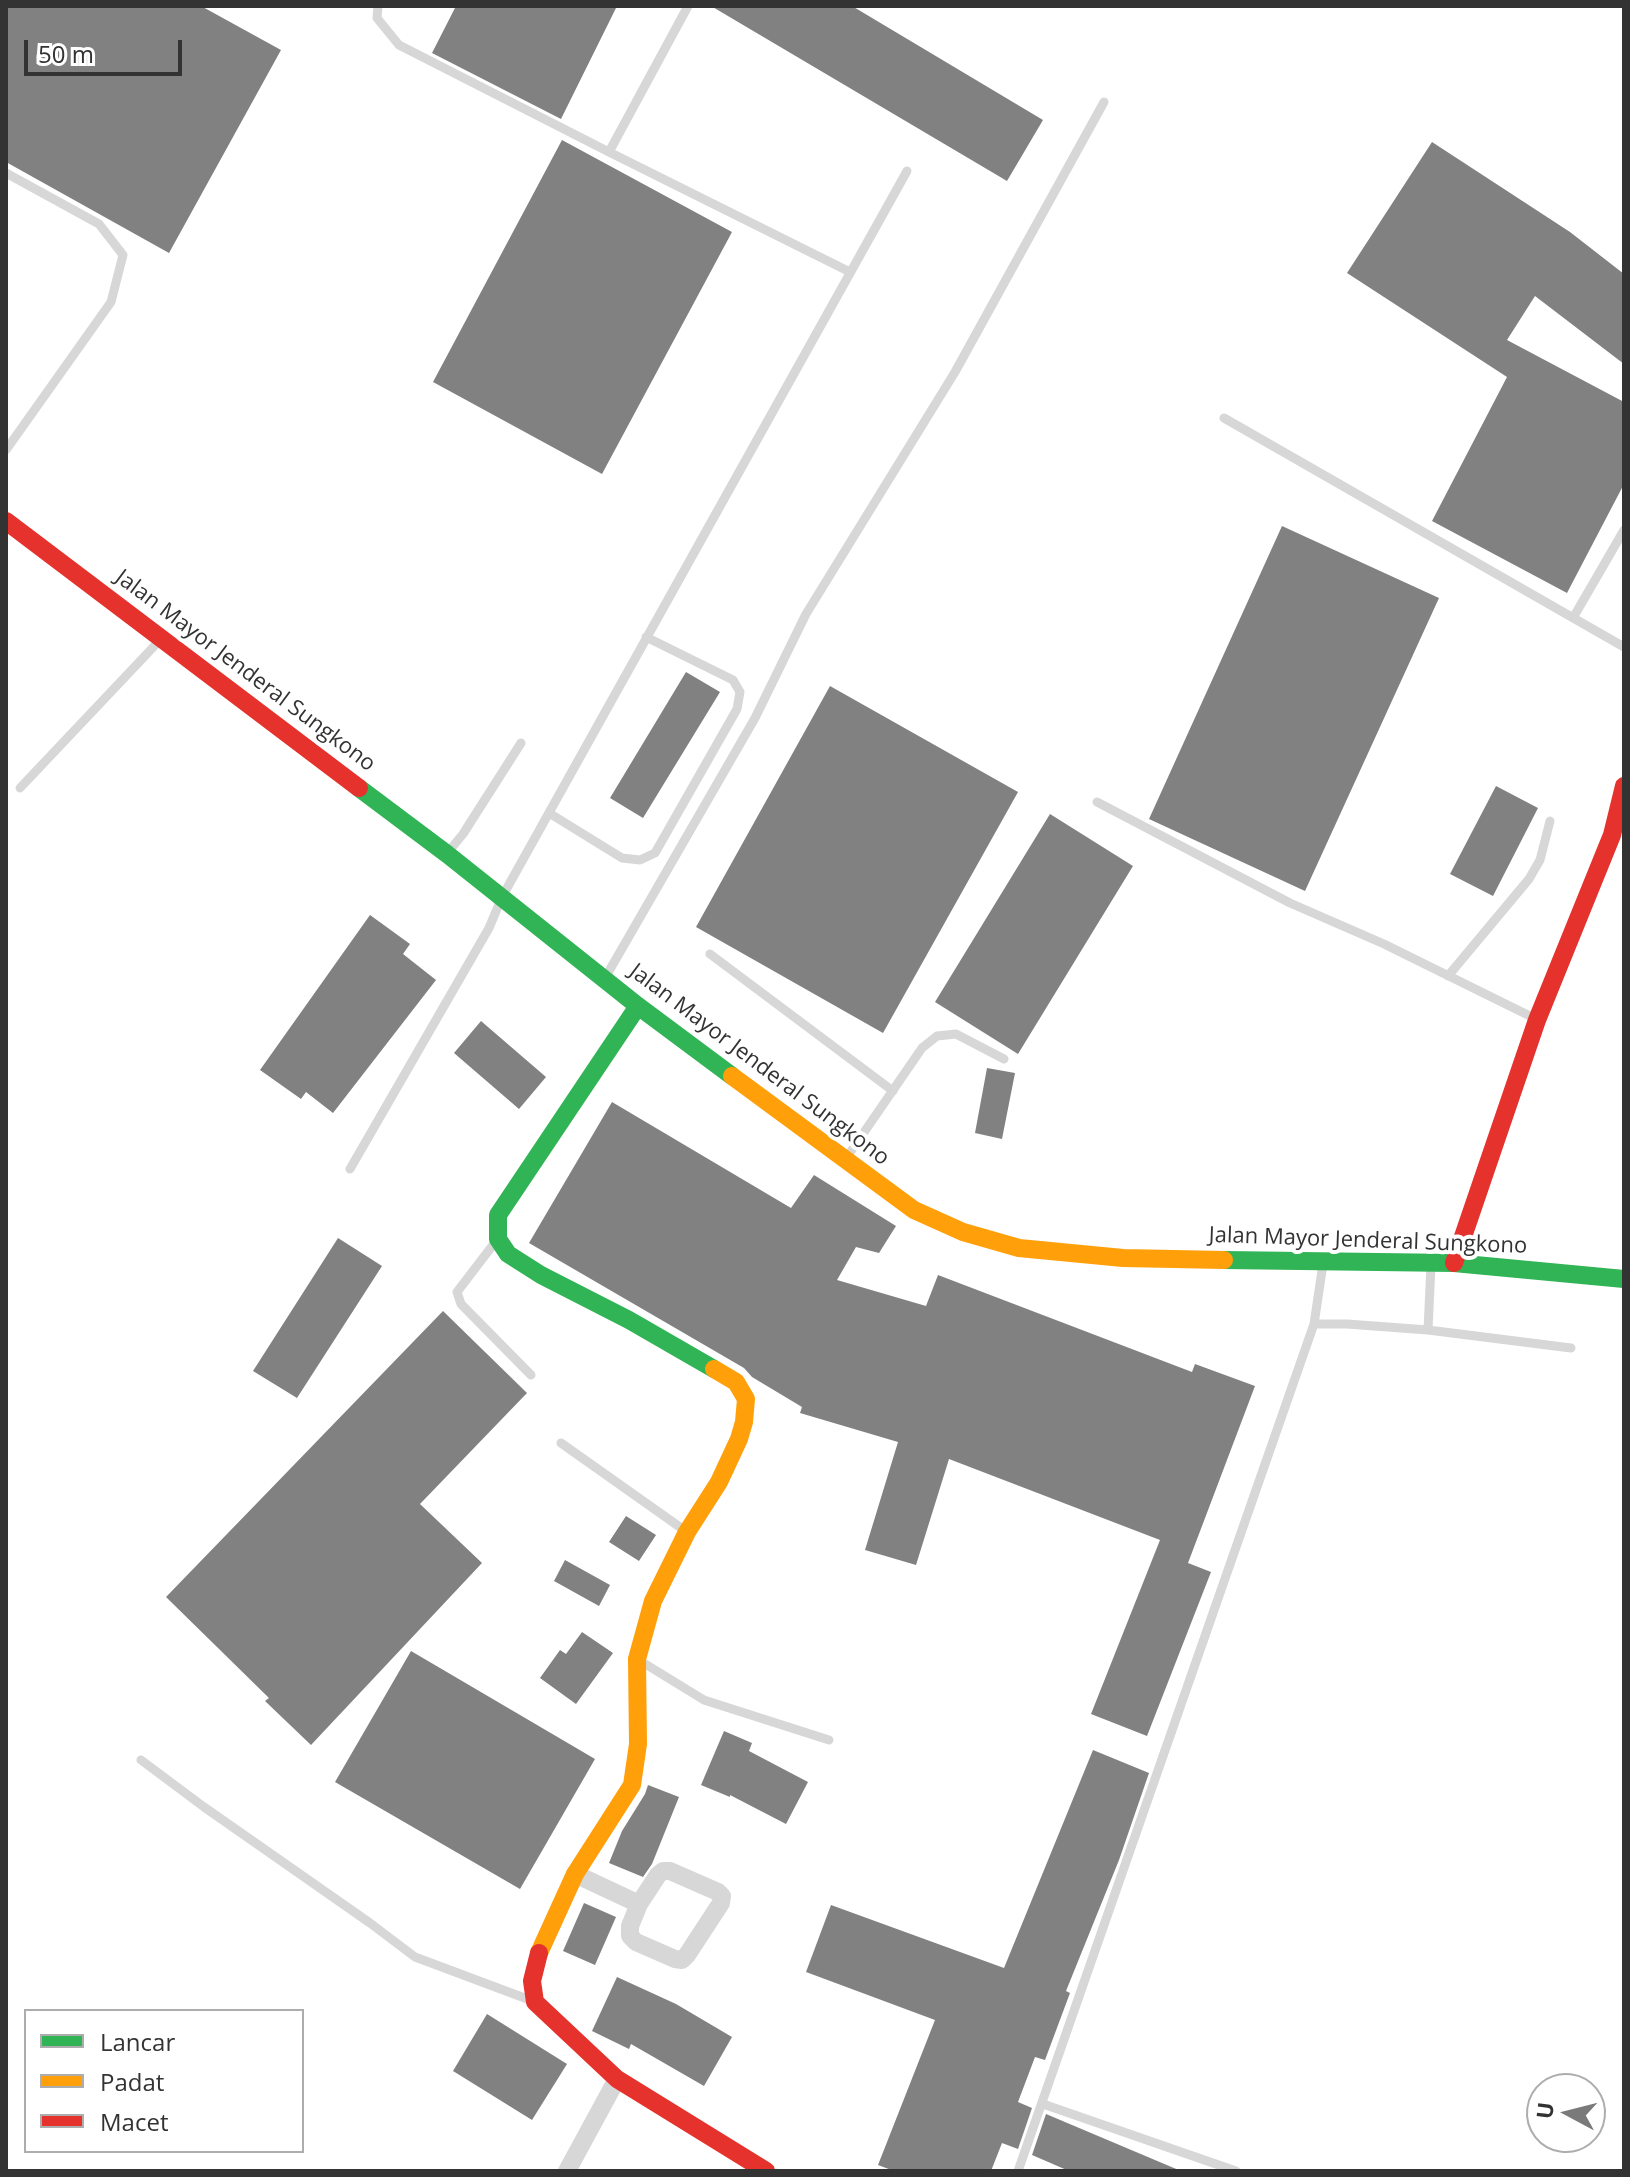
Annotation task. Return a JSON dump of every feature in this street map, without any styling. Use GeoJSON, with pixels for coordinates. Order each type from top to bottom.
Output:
{"type":"FeatureCollection","features":[{"type":"Feature","properties":{"kind":"street","name":"Jalan Mayor Jenderal Sungkono"},"geometry":{"type":"LineString","coordinates":[[6,521],[447,854],[638,1006],[914,1210],[963,1232],[1019,1248],[1123,1258],[1454,1263],[1624,1279]]}},
{"type":"Feature","properties":{"kind":"street"},"geometry":{"type":"LineString","coordinates":[[1454,1263],[1537,1020],[1618,837],[1624,786]]}},
{"type":"Feature","properties":{"kind":"street"},"geometry":{"type":"LineString","coordinates":[[638,1006],[498,1215],[498,1239],[508,1254],[541,1275],[629,1320],[736,1382],[746,1399],[744,1422],[719,1482],[687,1532],[653,1601],[637,1659],[638,1744],[632,1785],[575,1874],[536,1959],[532,1981],[535,2002],[617,2079],[766,2171]]}},
{"type":"Feature","properties":{"kind":"street"},"geometry":{"type":"LineString","coordinates":[[663,1871],[682,1876],[722,1896],[721,1903],[682,1960],[636,1942],[630,1936],[630,1926],[639,1904],[663,1871]]}},
{"type":"Feature","properties":{"kind":"street"},"geometry":{"type":"LineString","coordinates":[[575,1874],[639,1904]]}},
{"type":"Feature","properties":{"kind":"street"},"geometry":{"type":"LineString","coordinates":[[567,2171],[617,2079]]}},
{"type":"Feature","properties":{"kind":"lane"},"geometry":{"type":"LineString","coordinates":[[378,6],[377,18],[399,45],[850,272]]}},
{"type":"Feature","properties":{"kind":"lane"},"geometry":{"type":"LineString","coordinates":[[609,152],[688,6]]}},
{"type":"Feature","properties":{"kind":"lane"},"geometry":{"type":"LineString","coordinates":[[604,979],[755,718],[806,614],[955,372],[1104,102]]}},
{"type":"Feature","properties":{"kind":"lane"},"geometry":{"type":"LineString","coordinates":[[350,1169],[489,928],[502,897],[907,171]]}},
{"type":"Feature","properties":{"kind":"lane"},"geometry":{"type":"LineString","coordinates":[[6,173],[99,224],[123,255],[111,302],[6,450]]}},
{"type":"Feature","properties":{"kind":"lane"},"geometry":{"type":"LineString","coordinates":[[1224,418],[1624,647]]}},
{"type":"Feature","properties":{"kind":"lane"},"geometry":{"type":"LineString","coordinates":[[1573,618],[1623,533]]}},
{"type":"Feature","properties":{"kind":"lane"},"geometry":{"type":"LineString","coordinates":[[549,813],[622,858],[640,860],[655,853],[737,709],[740,692],[733,680],[646,637]]}},
{"type":"Feature","properties":{"kind":"lane"},"geometry":{"type":"LineString","coordinates":[[20,788],[163,638]]}},
{"type":"Feature","properties":{"kind":"lane"},"geometry":{"type":"LineString","coordinates":[[447,854],[521,743]]}},
{"type":"Feature","properties":{"kind":"lane"},"geometry":{"type":"LineString","coordinates":[[1097,802],[1290,903],[1384,944],[1537,1020]]}},
{"type":"Feature","properties":{"kind":"lane"},"geometry":{"type":"LineString","coordinates":[[1448,976],[1529,879],[1540,860],[1550,821]]}},
{"type":"Feature","properties":{"kind":"lane"},"geometry":{"type":"LineString","coordinates":[[710,954],[893,1091]]}},
{"type":"Feature","properties":{"kind":"lane"},"geometry":{"type":"LineString","coordinates":[[845,1160],[922,1048],[937,1036],[956,1034],[1004,1059]]}},
{"type":"Feature","properties":{"kind":"lane"},"geometry":{"type":"LineString","coordinates":[[498,1239],[457,1292],[461,1304],[531,1375]]}},
{"type":"Feature","properties":{"kind":"lane"},"geometry":{"type":"LineString","coordinates":[[1018,2171],[1314,1324],[1323,1262]]}},
{"type":"Feature","properties":{"kind":"lane"},"geometry":{"type":"LineString","coordinates":[[1428,1330],[1431,1263]]}},
{"type":"Feature","properties":{"kind":"lane"},"geometry":{"type":"LineString","coordinates":[[1314,1324],[1428,1330],[1571,1348]]}},
{"type":"Feature","properties":{"kind":"lane"},"geometry":{"type":"LineString","coordinates":[[561,1443],[687,1532]]}},
{"type":"Feature","properties":{"kind":"lane"},"geometry":{"type":"LineString","coordinates":[[637,1659],[704,1700],[829,1740]]}},
{"type":"Feature","properties":{"kind":"lane"},"geometry":{"type":"LineString","coordinates":[[141,1760],[415,1957],[535,2002]]}},
{"type":"Feature","properties":{"kind":"lane"},"geometry":{"type":"LineString","coordinates":[[1043,2104],[1236,2171]]}},
{"type":"Feature","properties":{"kind":"building"},"geometry":{"type":"Polygon","coordinates":[[[6,6],[201,6],[281,50],[169,253],[6,162],[6,6]]]}},
{"type":"Feature","properties":{"kind":"building"},"geometry":{"type":"Polygon","coordinates":[[[456,6],[617,6],[561,119],[432,53],[456,6]]]}},
{"type":"Feature","properties":{"kind":"building"},"geometry":{"type":"Polygon","coordinates":[[[711,6],[852,6],[1043,120],[1007,181],[711,6]]]}},
{"type":"Feature","properties":{"kind":"building"},"geometry":{"type":"Polygon","coordinates":[[[562,140],[732,232],[602,474],[433,382],[562,140]]]}},
{"type":"Feature","properties":{"kind":"building"},"geometry":{"type":"Polygon","coordinates":[[[1432,142],[1570,232],[1624,274],[1624,364],[1535,296],[1507,340],[1624,402],[1624,484],[1567,593],[1432,521],[1507,377],[1347,273],[1432,142]]]}},
{"type":"Feature","properties":{"kind":"building"},"geometry":{"type":"Polygon","coordinates":[[[1282,526],[1439,598],[1305,891],[1149,819],[1282,526]]]}},
{"type":"Feature","properties":{"kind":"building"},"geometry":{"type":"Polygon","coordinates":[[[686,672],[720,692],[643,818],[610,798],[686,672]]]}},
{"type":"Feature","properties":{"kind":"building"},"geometry":{"type":"Polygon","coordinates":[[[830,686],[1018,792],[883,1033],[696,927],[830,686]]]}},
{"type":"Feature","properties":{"kind":"building"},"geometry":{"type":"Polygon","coordinates":[[[1496,786],[1538,808],[1493,896],[1450,874],[1496,786]]]}},
{"type":"Feature","properties":{"kind":"building"},"geometry":{"type":"Polygon","coordinates":[[[1050,814],[1133,866],[1018,1054],[935,1002],[1050,814]]]}},
{"type":"Feature","properties":{"kind":"building"},"geometry":{"type":"Polygon","coordinates":[[[370,915],[410,944],[403,954],[436,980],[333,1113],[306,1092],[301,1099],[260,1070],[370,915]]]}},
{"type":"Feature","properties":{"kind":"building"},"geometry":{"type":"Polygon","coordinates":[[[481,1021],[546,1077],[519,1109],[454,1053],[481,1021]]]}},
{"type":"Feature","properties":{"kind":"building"},"geometry":{"type":"Polygon","coordinates":[[[987,1068],[1015,1073],[1002,1139],[975,1133],[987,1068]]]}},
{"type":"Feature","properties":{"kind":"building"},"geometry":{"type":"Polygon","coordinates":[[[612,1102],[791,1208],[814,1175],[896,1226],[879,1253],[856,1247],[837,1280],[926,1306],[938,1275],[1192,1372],[1195,1364],[1255,1386],[1188,1563],[1211,1572],[1147,1736],[1091,1714],[1160,1540],[949,1459],[916,1565],[865,1550],[898,1442],[800,1413],[802,1407],[752,1377],[744,1368],[529,1243],[612,1102]]]}},
{"type":"Feature","properties":{"kind":"building"},"geometry":{"type":"Polygon","coordinates":[[[338,1238],[382,1266],[297,1398],[253,1371],[338,1238]]]}},
{"type":"Feature","properties":{"kind":"building"},"geometry":{"type":"Polygon","coordinates":[[[443,1311],[527,1393],[420,1504],[482,1563],[311,1745],[265,1701],[269,1698],[166,1597],[443,1311]]]}},
{"type":"Feature","properties":{"kind":"building"},"geometry":{"type":"Polygon","coordinates":[[[626,1516],[656,1535],[639,1561],[609,1542],[626,1516]]]}},
{"type":"Feature","properties":{"kind":"building"},"geometry":{"type":"Polygon","coordinates":[[[565,1560],[610,1585],[599,1606],[554,1581],[565,1560]]]}},
{"type":"Feature","properties":{"kind":"building"},"geometry":{"type":"Polygon","coordinates":[[[582,1632],[613,1653],[576,1704],[540,1678],[560,1650],[566,1654],[582,1632]]]}},
{"type":"Feature","properties":{"kind":"building"},"geometry":{"type":"Polygon","coordinates":[[[411,1651],[595,1759],[520,1889],[335,1782],[411,1651]]]}},
{"type":"Feature","properties":{"kind":"building"},"geometry":{"type":"Polygon","coordinates":[[[724,1731],[752,1743],[749,1751],[808,1782],[786,1824],[730,1795],[701,1785],[724,1731]]]}},
{"type":"Feature","properties":{"kind":"building"},"geometry":{"type":"Polygon","coordinates":[[[1093,1750],[1149,1773],[1119,1860],[1066,1991],[1070,1993],[1045,2060],[1035,2057],[1018,2102],[1032,2108],[1018,2149],[1002,2143],[991,2171],[894,2171],[878,2165],[935,2020],[806,1972],[831,1905],[1004,1968],[1093,1750]]]}},
{"type":"Feature","properties":{"kind":"building"},"geometry":{"type":"Polygon","coordinates":[[[648,1785],[679,1797],[652,1864],[643,1877],[609,1863],[622,1831],[648,1785]]]}},
{"type":"Feature","properties":{"kind":"building"},"geometry":{"type":"Polygon","coordinates":[[[584,1903],[616,1917],[595,1965],[563,1951],[584,1903]]]}},
{"type":"Feature","properties":{"kind":"building"},"geometry":{"type":"Polygon","coordinates":[[[617,1977],[676,2004],[732,2037],[704,2086],[631,2044],[629,2049],[592,2031],[617,1977]]]}},
{"type":"Feature","properties":{"kind":"building"},"geometry":{"type":"Polygon","coordinates":[[[487,2014],[567,2064],[532,2120],[453,2071],[487,2014]]]}},
{"type":"Feature","properties":{"kind":"building"},"geometry":{"type":"Polygon","coordinates":[[[1046,2114],[1181,2171],[1069,2171],[1032,2155],[1046,2114]]]}},
{"type":"Feature","properties":{"kind":"traffic: fast"},"geometry":{"type":"LineString","coordinates":[[359,788],[732,1076]]}},
{"type":"Feature","properties":{"kind":"traffic: fast"},"geometry":{"type":"LineString","coordinates":[[638,1006],[498,1215],[498,1239],[508,1254],[541,1275],[629,1320],[714,1369]]}},
{"type":"Feature","properties":{"kind":"traffic: fast"},"geometry":{"type":"LineString","coordinates":[[1224,1260],[1454,1263],[1624,1279]]}},
{"type":"Feature","properties":{"kind":"traffic: slow"},"geometry":{"type":"LineString","coordinates":[[732,1076],[914,1210],[963,1232],[1019,1248],[1123,1258],[1224,1260]]}},
{"type":"Feature","properties":{"kind":"traffic: slow"},"geometry":{"type":"LineString","coordinates":[[539,1953],[575,1874],[632,1785],[638,1744],[637,1659],[653,1601],[687,1532],[719,1482],[739,1439],[746,1399],[736,1382],[714,1369]]}},
{"type":"Feature","properties":{"kind":"traffic: jam"},"geometry":{"type":"LineString","coordinates":[[6,521],[359,788]]}},
{"type":"Feature","properties":{"kind":"traffic: jam"},"geometry":{"type":"LineString","coordinates":[[1454,1263],[1537,1020],[1612,835],[1624,786]]}},
{"type":"Feature","properties":{"kind":"traffic: jam"},"geometry":{"type":"LineString","coordinates":[[539,1953],[532,1981],[535,2002],[617,2079],[766,2171]]}}]}
